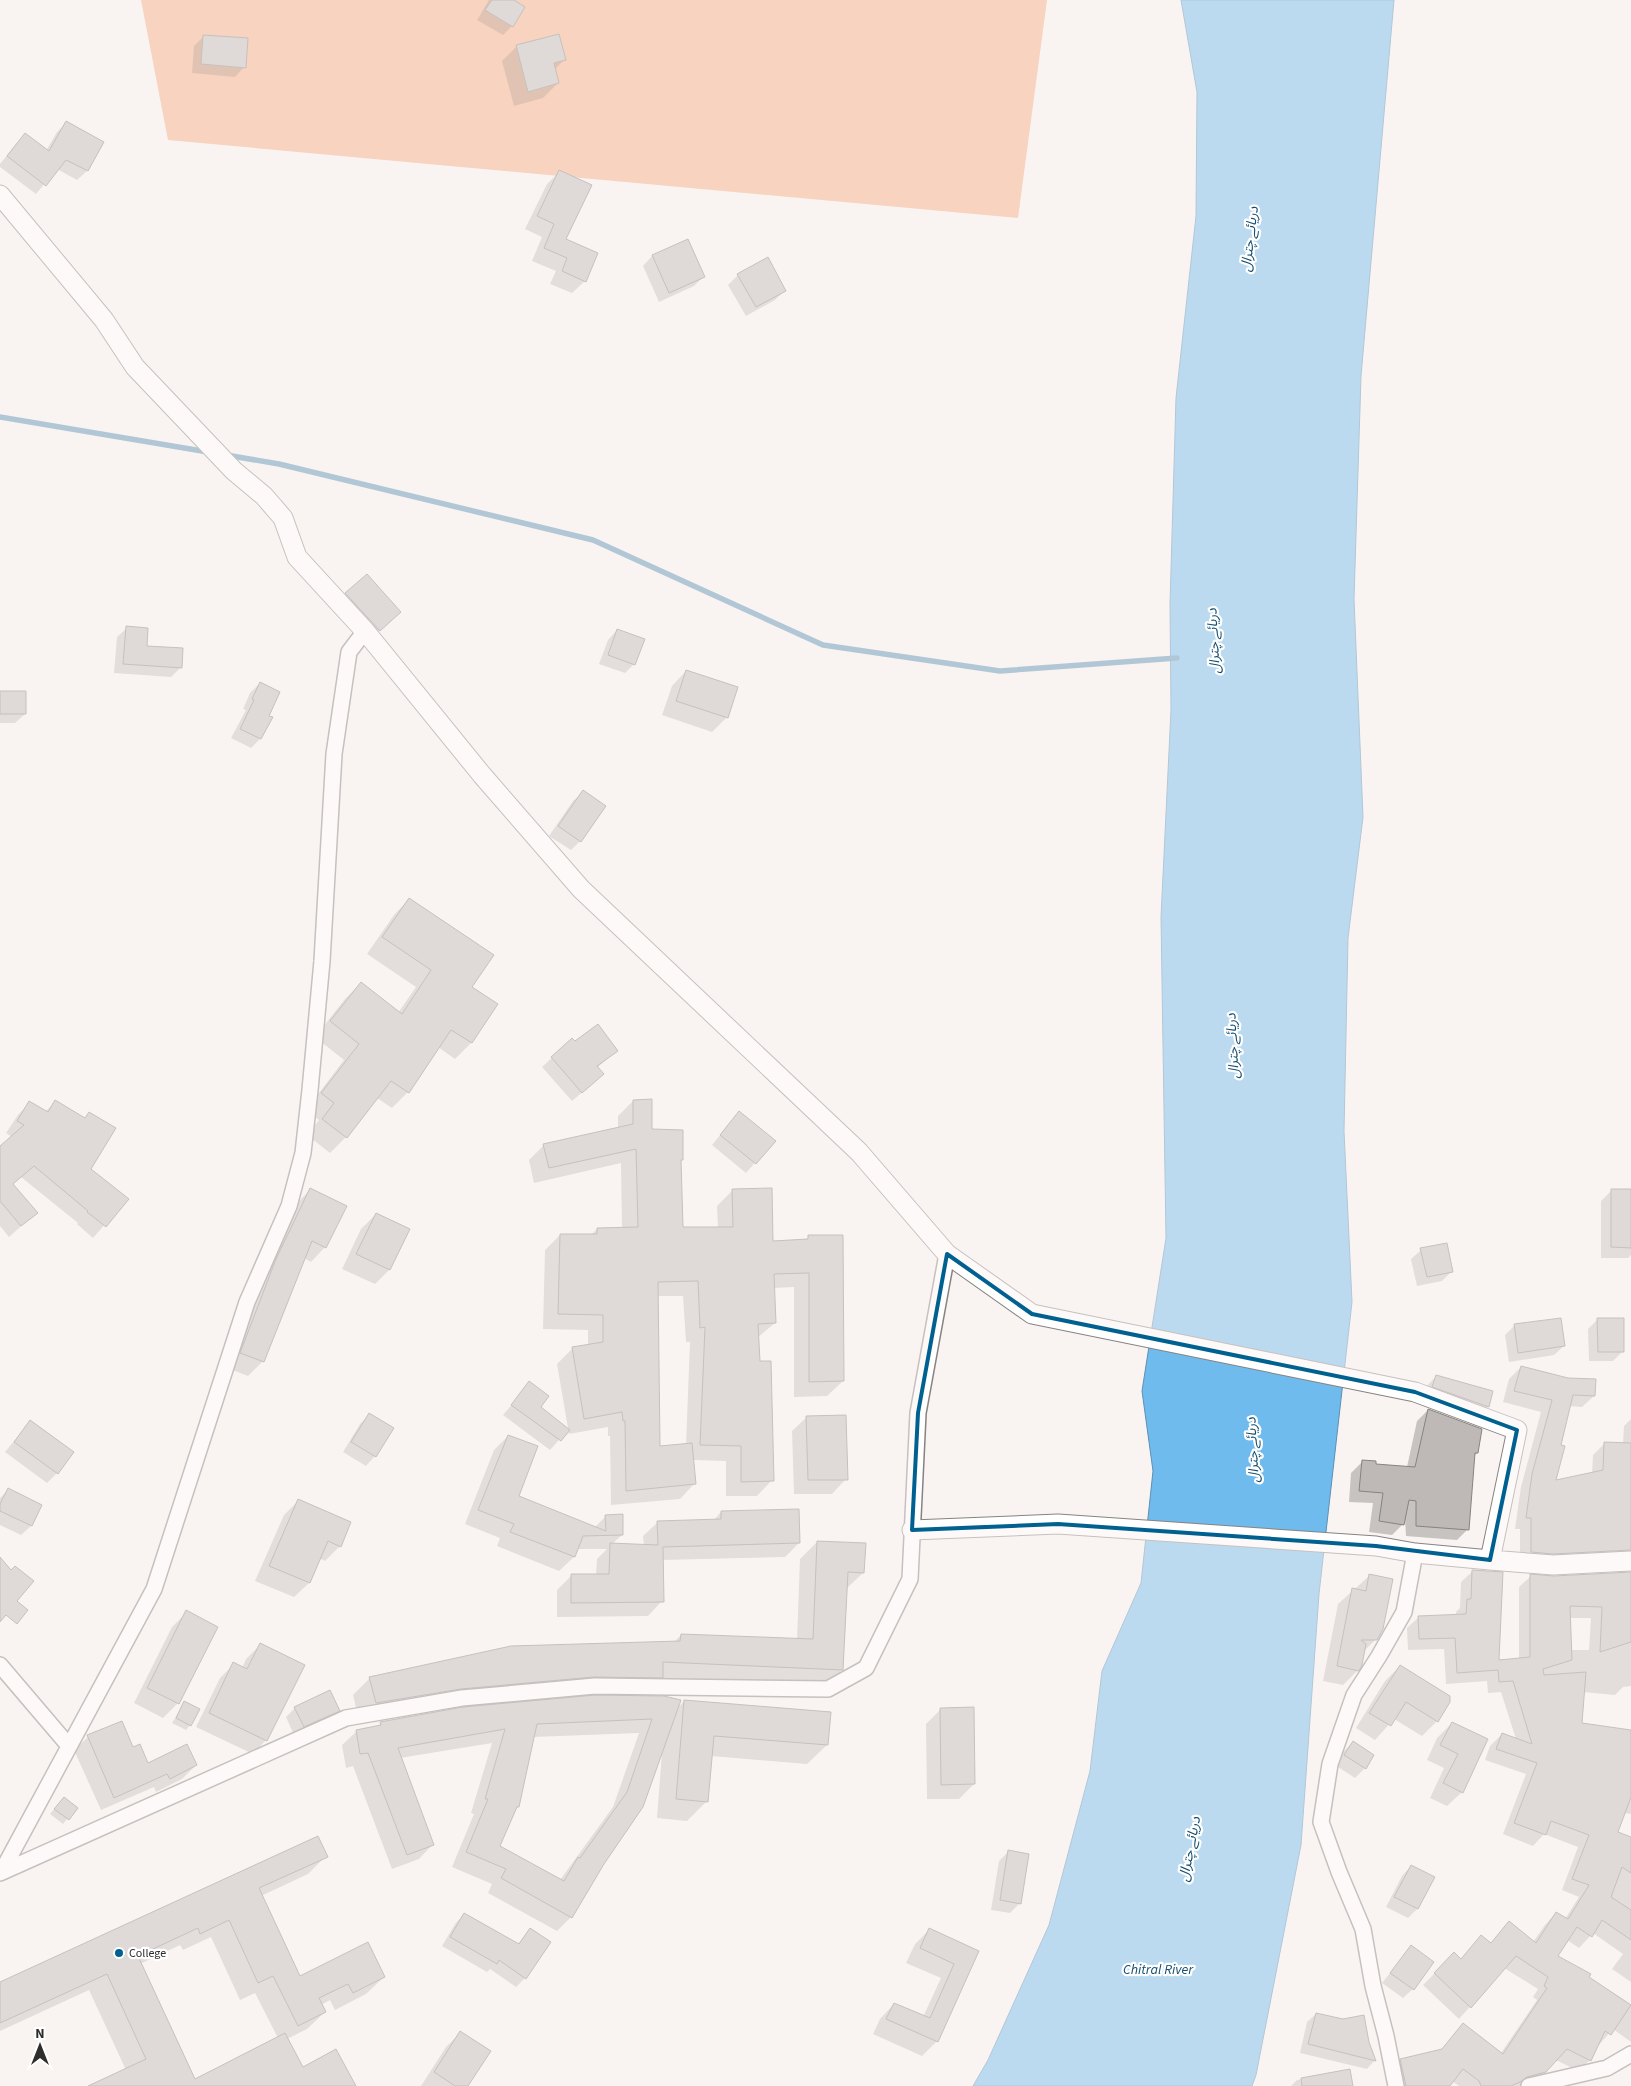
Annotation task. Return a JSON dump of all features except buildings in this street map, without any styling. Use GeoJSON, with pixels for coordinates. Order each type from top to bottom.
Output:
{"type":"FeatureCollection","features":[{"type":"Feature","properties":{"kind":"street"},"geometry":{"type":"LineString","coordinates":[[0,195],[104,320],[135,367],[234,471],[264,496],[283,518],[297,557],[365,631],[482,775],[581,890],[859,1152],[947,1254],[1032,1314],[1415,1392],[1517,1430],[1490,1560]]}},
{"type":"Feature","properties":{"kind":"street"},"geometry":{"type":"LineString","coordinates":[[1,1872],[154,1589],[247,1302],[289,1206],[304,1144],[322,961],[334,754],[349,652],[365,631]]}},
{"type":"Feature","properties":{"kind":"street"},"geometry":{"type":"LineString","coordinates":[[1,1872],[346,1718],[462,1698],[595,1686],[828,1689],[866,1668],[910,1579],[918,1413],[947,1254]]}},
{"type":"Feature","properties":{"kind":"street"},"geometry":{"type":"LineString","coordinates":[[912,1530],[1058,1524],[1376,1546],[1415,1553],[1552,1565],[1631,1561]]}},
{"type":"Feature","properties":{"kind":"street"},"geometry":{"type":"LineString","coordinates":[[1396,2086],[1373,1986],[1363,1929],[1339,1872],[1321,1822],[1330,1764],[1351,1703],[1404,1612],[1415,1553]]}},
{"type":"Feature","properties":{"kind":"street"},"geometry":{"type":"LineString","coordinates":[[0,1665],[69,1746]]}},
{"type":"Feature","properties":{"kind":"street"},"geometry":{"type":"LineString","coordinates":[[1528,2086],[1607,2068],[1631,2054]]}},
{"type":"Feature","properties":{"kind":"highlighted area"},"geometry":{"type":"Polygon","coordinates":[[[947,1254],[1032,1314],[1415,1392],[1517,1430],[1490,1560],[1376,1546],[1058,1524],[912,1530],[918,1413],[947,1254]]]}},
{"type":"Feature","properties":{"kind":"shaded area"},"geometry":{"type":"Polygon","coordinates":[[[141,0],[1047,0],[1018,218],[168,140],[141,0]]]}},
{"type":"Feature","properties":{"kind":"water","name":"Chitral River"},"geometry":{"type":"Polygon","coordinates":[[[1181,0],[1394,0],[1361,376],[1354,599],[1363,817],[1348,938],[1344,1131],[1352,1302],[1319,1594],[1301,1845],[1256,2075],[1252,2086],[973,2086],[988,2060],[1049,1925],[1090,1771],[1102,1671],[1141,1583],[1153,1471],[1142,1391],[1166,1238],[1161,917],[1171,710],[1170,604],[1176,398],[1196,216],[1197,92],[1181,0]]]}},
{"type":"Feature","properties":{"kind":"waterway"},"geometry":{"type":"LineString","coordinates":[[0,417],[208,452]]}},
{"type":"Feature","properties":{"kind":"waterway"},"geometry":{"type":"LineString","coordinates":[[226,455],[279,464],[593,540],[823,645],[1000,671],[1177,658]]}},
{"type":"Feature","properties":{"kind":"place","name":"College"},"geometry":{"type":"Point","coordinates":[119,1953]}},
{"type":"Feature","properties":{"kind":"water label","name":"دریائے چترال"},"geometry":{"type":"Point","coordinates":[1249,239]}},
{"type":"Feature","properties":{"kind":"water label","name":"دریائے چترال"},"geometry":{"type":"Point","coordinates":[1213,641]}},
{"type":"Feature","properties":{"kind":"water label","name":"دریائے چترال"},"geometry":{"type":"Point","coordinates":[1232,1046]}},
{"type":"Feature","properties":{"kind":"water label","name":"دریائے چترال"},"geometry":{"type":"Point","coordinates":[1252,1450]}},
{"type":"Feature","properties":{"kind":"water label","name":"دریائے چترال"},"geometry":{"type":"Point","coordinates":[1189,1849]}}]}
